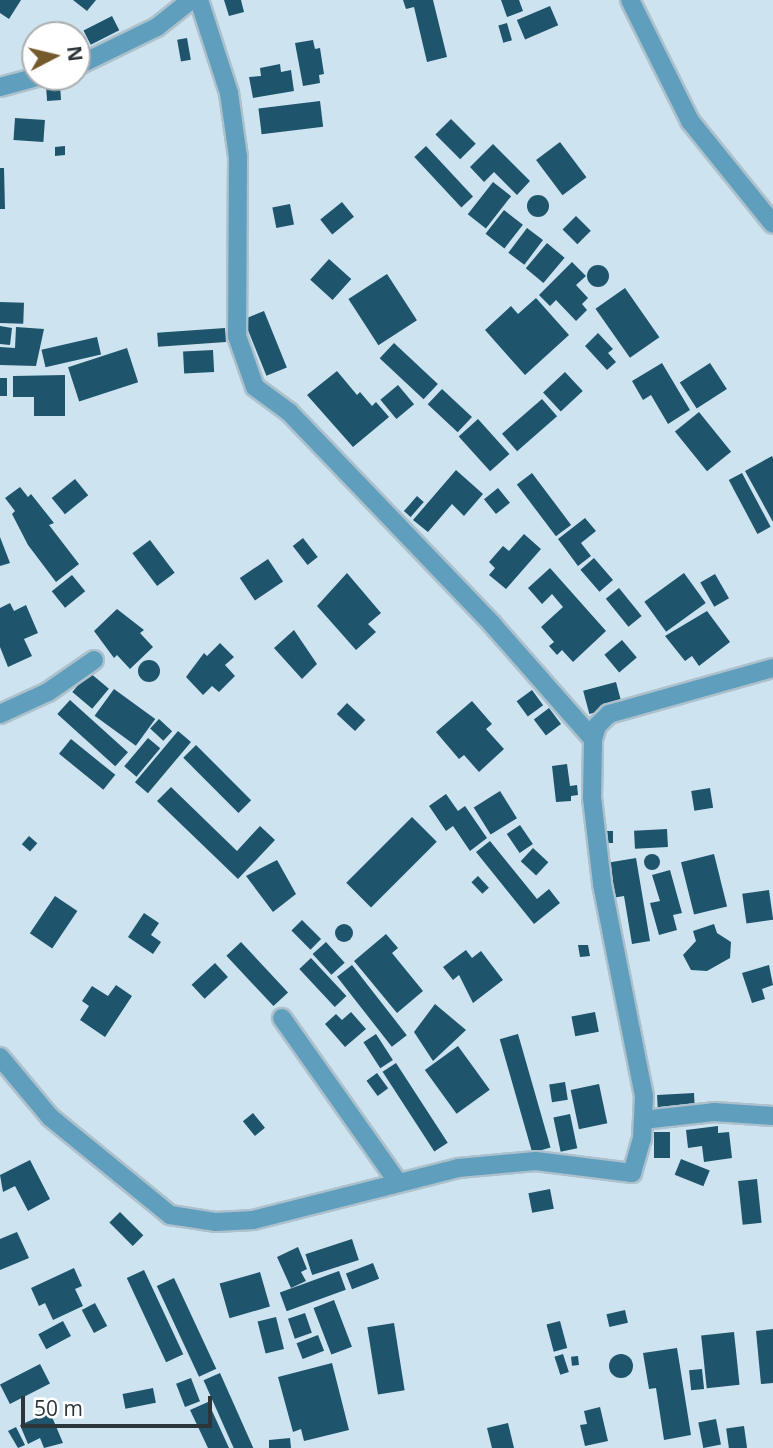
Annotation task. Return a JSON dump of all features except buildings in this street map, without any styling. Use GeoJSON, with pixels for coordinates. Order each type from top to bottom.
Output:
{"type":"FeatureCollection","features":[{"type":"Feature","properties":{"kind":"street"},"geometry":{"type":"LineString","coordinates":[[91,59],[157,27],[191,0]]}},
{"type":"Feature","properties":{"kind":"street"},"geometry":{"type":"LineString","coordinates":[[199,0],[229,93],[238,157],[237,336],[254,387],[289,412],[492,624],[593,739]]}},
{"type":"Feature","properties":{"kind":"street"},"geometry":{"type":"LineString","coordinates":[[629,0],[690,121],[773,224]]}},
{"type":"Feature","properties":{"kind":"street"},"geometry":{"type":"LineString","coordinates":[[0,87],[21,81]]}},
{"type":"Feature","properties":{"kind":"street"},"geometry":{"type":"LineString","coordinates":[[0,714],[48,692],[94,660]]}},
{"type":"Feature","properties":{"kind":"street"},"geometry":{"type":"LineString","coordinates":[[0,1057],[50,1117],[170,1215],[216,1222],[253,1220],[397,1181],[458,1168],[536,1161],[632,1173],[643,1120],[644,1096],[628,1002],[602,883],[592,798],[593,739],[597,726],[608,714],[773,668]]}},
{"type":"Feature","properties":{"kind":"street"},"geometry":{"type":"LineString","coordinates":[[282,1018],[397,1181]]}},
{"type":"Feature","properties":{"kind":"street"},"geometry":{"type":"LineString","coordinates":[[643,1120],[714,1112],[773,1115]]}}]}
